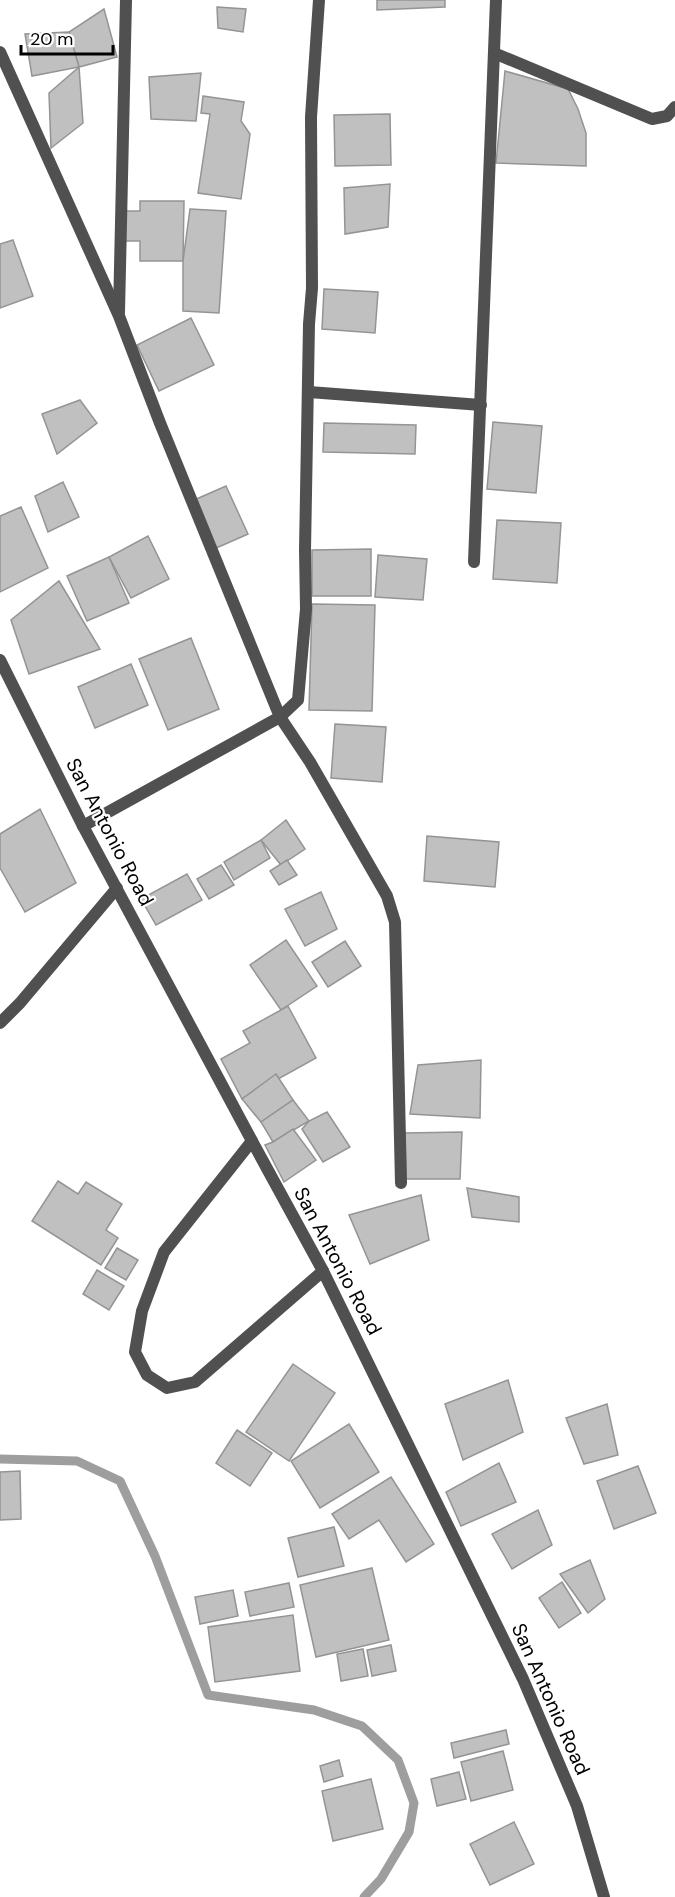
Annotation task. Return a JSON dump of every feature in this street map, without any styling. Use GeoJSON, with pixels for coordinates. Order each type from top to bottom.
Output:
{"type":"FeatureCollection","features":[{"type":"Feature","properties":{"kind":"street"},"geometry":{"type":"LineString","coordinates":[[119,316],[126,0]]}},
{"type":"Feature","properties":{"kind":"street"},"geometry":{"type":"LineString","coordinates":[[83,826],[280,717],[298,700],[306,609],[309,324],[312,288],[311,117],[319,0]]}},
{"type":"Feature","properties":{"kind":"street"},"geometry":{"type":"LineString","coordinates":[[474,562],[496,0]]}},
{"type":"Feature","properties":{"kind":"street"},"geometry":{"type":"LineString","coordinates":[[0,52],[119,316],[160,423],[280,717],[310,762],[387,896],[395,922],[401,1183]]}},
{"type":"Feature","properties":{"kind":"street"},"geometry":{"type":"LineString","coordinates":[[494,53],[652,119],[667,116],[675,107]]}},
{"type":"Feature","properties":{"kind":"street"},"geometry":{"type":"LineString","coordinates":[[309,392],[481,405]]}},
{"type":"Feature","properties":{"kind":"street","name":"San Antonio Road"},"geometry":{"type":"LineString","coordinates":[[0,660],[83,826],[323,1271],[523,1679],[577,1806],[604,1897]]}},
{"type":"Feature","properties":{"kind":"street"},"geometry":{"type":"LineString","coordinates":[[0,1023],[20,1003],[117,888]]}},
{"type":"Feature","properties":{"kind":"street"},"geometry":{"type":"LineString","coordinates":[[252,1141],[164,1252],[142,1311],[135,1352],[147,1375],[167,1388],[195,1382],[323,1271]]}},
{"type":"Feature","properties":{"kind":"building"},"geometry":{"type":"Polygon","coordinates":[[[377,0],[445,0],[445,7],[377,10],[377,0]]]}},
{"type":"Feature","properties":{"kind":"building"},"geometry":{"type":"Polygon","coordinates":[[[217,7],[246,9],[243,32],[218,28],[217,7]]]}},
{"type":"Feature","properties":{"kind":"building"},"geometry":{"type":"Polygon","coordinates":[[[104,9],[117,57],[79,67],[69,32],[104,9]]]}},
{"type":"Feature","properties":{"kind":"building"},"geometry":{"type":"Polygon","coordinates":[[[69,32],[79,67],[32,76],[25,34],[69,32]]]}},
{"type":"Feature","properties":{"kind":"building"},"geometry":{"type":"Polygon","coordinates":[[[79,67],[83,123],[51,148],[49,93],[79,67]]]}},
{"type":"Feature","properties":{"kind":"building"},"geometry":{"type":"Polygon","coordinates":[[[505,71],[568,89],[586,133],[586,166],[496,163],[505,71]]]}},
{"type":"Feature","properties":{"kind":"building"},"geometry":{"type":"Polygon","coordinates":[[[201,73],[196,121],[151,119],[149,77],[201,73]]]}},
{"type":"Feature","properties":{"kind":"building"},"geometry":{"type":"Polygon","coordinates":[[[203,96],[244,102],[241,121],[250,134],[241,199],[198,193],[210,114],[201,113],[203,96]]]}},
{"type":"Feature","properties":{"kind":"building"},"geometry":{"type":"Polygon","coordinates":[[[390,114],[391,165],[335,166],[334,115],[390,114]]]}},
{"type":"Feature","properties":{"kind":"building"},"geometry":{"type":"Polygon","coordinates":[[[390,184],[388,227],[345,234],[344,188],[390,184]]]}},
{"type":"Feature","properties":{"kind":"building"},"geometry":{"type":"Polygon","coordinates":[[[140,201],[184,201],[183,261],[140,261],[140,241],[125,241],[125,211],[140,211],[140,201]]]}},
{"type":"Feature","properties":{"kind":"building"},"geometry":{"type":"Polygon","coordinates":[[[190,209],[226,211],[219,313],[183,311],[183,261],[190,209]]]}},
{"type":"Feature","properties":{"kind":"building"},"geometry":{"type":"Polygon","coordinates":[[[13,240],[33,296],[0,308],[0,244],[13,240]]]}},
{"type":"Feature","properties":{"kind":"building"},"geometry":{"type":"Polygon","coordinates":[[[324,289],[378,292],[375,333],[322,329],[324,289]]]}},
{"type":"Feature","properties":{"kind":"building"},"geometry":{"type":"Polygon","coordinates":[[[191,318],[214,365],[159,391],[137,345],[191,318]]]}},
{"type":"Feature","properties":{"kind":"building"},"geometry":{"type":"Polygon","coordinates":[[[80,400],[97,423],[57,454],[42,414],[80,400]]]}},
{"type":"Feature","properties":{"kind":"building"},"geometry":{"type":"Polygon","coordinates":[[[493,422],[542,426],[536,493],[487,489],[493,422]]]}},
{"type":"Feature","properties":{"kind":"building"},"geometry":{"type":"Polygon","coordinates":[[[324,423],[416,425],[415,454],[323,452],[324,423]]]}},
{"type":"Feature","properties":{"kind":"building"},"geometry":{"type":"Polygon","coordinates":[[[63,482],[79,517],[48,532],[35,496],[63,482]]]}},
{"type":"Feature","properties":{"kind":"building"},"geometry":{"type":"Polygon","coordinates":[[[226,486],[248,534],[214,549],[192,501],[226,486]]]}},
{"type":"Feature","properties":{"kind":"building"},"geometry":{"type":"Polygon","coordinates":[[[21,507],[48,568],[0,592],[0,516],[21,507]]]}},
{"type":"Feature","properties":{"kind":"building"},"geometry":{"type":"Polygon","coordinates":[[[497,520],[561,523],[557,583],[493,579],[497,520]]]}},
{"type":"Feature","properties":{"kind":"building"},"geometry":{"type":"Polygon","coordinates":[[[148,536],[169,579],[131,598],[109,557],[148,536]]]}},
{"type":"Feature","properties":{"kind":"building"},"geometry":{"type":"Polygon","coordinates":[[[371,549],[371,596],[312,596],[312,550],[371,549]]]}},
{"type":"Feature","properties":{"kind":"building"},"geometry":{"type":"Polygon","coordinates":[[[378,555],[427,559],[423,600],[375,597],[378,555]]]}},
{"type":"Feature","properties":{"kind":"building"},"geometry":{"type":"Polygon","coordinates":[[[109,557],[129,603],[87,621],[67,576],[109,557]]]}},
{"type":"Feature","properties":{"kind":"building"},"geometry":{"type":"Polygon","coordinates":[[[59,581],[100,649],[29,674],[11,620],[59,581]]]}},
{"type":"Feature","properties":{"kind":"building"},"geometry":{"type":"Polygon","coordinates":[[[312,604],[375,605],[372,711],[309,710],[312,604]]]}},
{"type":"Feature","properties":{"kind":"building"},"geometry":{"type":"Polygon","coordinates":[[[191,638],[219,709],[168,730],[139,659],[191,638]]]}},
{"type":"Feature","properties":{"kind":"building"},"geometry":{"type":"Polygon","coordinates":[[[131,664],[148,705],[95,728],[78,687],[131,664]]]}},
{"type":"Feature","properties":{"kind":"building"},"geometry":{"type":"Polygon","coordinates":[[[335,724],[386,727],[382,782],[331,778],[335,724]]]}},
{"type":"Feature","properties":{"kind":"building"},"geometry":{"type":"Polygon","coordinates":[[[40,809],[76,883],[25,912],[0,868],[0,834],[40,809]]]}},
{"type":"Feature","properties":{"kind":"building"},"geometry":{"type":"Polygon","coordinates":[[[286,820],[305,849],[281,865],[261,840],[286,820]]]}},
{"type":"Feature","properties":{"kind":"building"},"geometry":{"type":"Polygon","coordinates":[[[427,836],[499,842],[495,887],[424,881],[427,836]]]}},
{"type":"Feature","properties":{"kind":"building"},"geometry":{"type":"Polygon","coordinates":[[[261,840],[270,858],[234,880],[224,862],[261,840]]]}},
{"type":"Feature","properties":{"kind":"building"},"geometry":{"type":"Polygon","coordinates":[[[287,860],[297,875],[279,885],[270,871],[287,860]]]}},
{"type":"Feature","properties":{"kind":"building"},"geometry":{"type":"Polygon","coordinates":[[[221,865],[234,885],[209,899],[197,879],[221,865]]]}},
{"type":"Feature","properties":{"kind":"building"},"geometry":{"type":"Polygon","coordinates":[[[187,874],[202,900],[156,925],[141,899],[187,874]]]}},
{"type":"Feature","properties":{"kind":"building"},"geometry":{"type":"Polygon","coordinates":[[[321,892],[337,929],[305,946],[285,909],[321,892]]]}},
{"type":"Feature","properties":{"kind":"building"},"geometry":{"type":"Polygon","coordinates":[[[286,940],[317,986],[281,1010],[250,965],[286,940]]]}},
{"type":"Feature","properties":{"kind":"building"},"geometry":{"type":"Polygon","coordinates":[[[345,941],[361,966],[328,987],[312,962],[345,941]]]}},
{"type":"Feature","properties":{"kind":"building"},"geometry":{"type":"Polygon","coordinates":[[[288,1006],[316,1058],[242,1099],[221,1059],[250,1043],[243,1031],[288,1006]]]}},
{"type":"Feature","properties":{"kind":"building"},"geometry":{"type":"Polygon","coordinates":[[[481,1060],[480,1118],[410,1114],[418,1065],[481,1060]]]}},
{"type":"Feature","properties":{"kind":"building"},"geometry":{"type":"Polygon","coordinates":[[[276,1074],[293,1100],[261,1122],[242,1099],[276,1074]]]}},
{"type":"Feature","properties":{"kind":"building"},"geometry":{"type":"Polygon","coordinates":[[[293,1100],[309,1121],[273,1142],[261,1122],[293,1100]]]}},
{"type":"Feature","properties":{"kind":"building"},"geometry":{"type":"Polygon","coordinates":[[[327,1112],[350,1147],[323,1162],[302,1129],[309,1121],[327,1112]]]}},
{"type":"Feature","properties":{"kind":"building"},"geometry":{"type":"Polygon","coordinates":[[[293,1129],[316,1160],[284,1182],[265,1145],[293,1129]]]}},
{"type":"Feature","properties":{"kind":"building"},"geometry":{"type":"Polygon","coordinates":[[[462,1132],[460,1179],[406,1179],[405,1133],[462,1132]]]}},
{"type":"Feature","properties":{"kind":"building"},"geometry":{"type":"Polygon","coordinates":[[[58,1181],[78,1194],[86,1182],[122,1204],[106,1230],[118,1238],[101,1265],[32,1221],[58,1181]]]}},
{"type":"Feature","properties":{"kind":"building"},"geometry":{"type":"Polygon","coordinates":[[[467,1188],[519,1197],[519,1222],[472,1217],[467,1188]]]}},
{"type":"Feature","properties":{"kind":"building"},"geometry":{"type":"Polygon","coordinates":[[[421,1195],[429,1240],[370,1264],[349,1215],[421,1195]]]}},
{"type":"Feature","properties":{"kind":"building"},"geometry":{"type":"Polygon","coordinates":[[[117,1248],[138,1260],[126,1280],[105,1268],[117,1248]]]}},
{"type":"Feature","properties":{"kind":"building"},"geometry":{"type":"Polygon","coordinates":[[[97,1270],[124,1286],[109,1310],[83,1294],[97,1270]]]}},
{"type":"Feature","properties":{"kind":"building"},"geometry":{"type":"Polygon","coordinates":[[[293,1364],[335,1393],[289,1461],[246,1432],[293,1364]]]}},
{"type":"Feature","properties":{"kind":"building"},"geometry":{"type":"Polygon","coordinates":[[[508,1380],[523,1432],[463,1460],[445,1404],[508,1380]]]}},
{"type":"Feature","properties":{"kind":"building"},"geometry":{"type":"Polygon","coordinates":[[[607,1404],[618,1455],[584,1464],[566,1418],[607,1404]]]}},
{"type":"Feature","properties":{"kind":"building"},"geometry":{"type":"Polygon","coordinates":[[[349,1424],[379,1472],[320,1508],[291,1461],[349,1424]]]}},
{"type":"Feature","properties":{"kind":"building"},"geometry":{"type":"Polygon","coordinates":[[[237,1430],[272,1453],[250,1486],[216,1463],[237,1430]]]}},
{"type":"Feature","properties":{"kind":"building"},"geometry":{"type":"Polygon","coordinates":[[[499,1463],[516,1502],[461,1526],[446,1492],[499,1463]]]}},
{"type":"Feature","properties":{"kind":"building"},"geometry":{"type":"Polygon","coordinates":[[[638,1466],[656,1513],[614,1529],[597,1481],[638,1466]]]}},
{"type":"Feature","properties":{"kind":"building"},"geometry":{"type":"Polygon","coordinates":[[[20,1471],[21,1519],[0,1520],[0,1472],[20,1471]]]}},
{"type":"Feature","properties":{"kind":"building"},"geometry":{"type":"Polygon","coordinates":[[[391,1477],[434,1544],[406,1562],[379,1520],[349,1539],[332,1514],[391,1477]]]}},
{"type":"Feature","properties":{"kind":"building"},"geometry":{"type":"Polygon","coordinates":[[[538,1510],[552,1545],[512,1569],[492,1534],[538,1510]]]}},
{"type":"Feature","properties":{"kind":"building"},"geometry":{"type":"Polygon","coordinates":[[[334,1527],[344,1566],[298,1577],[288,1538],[334,1527]]]}},
{"type":"Feature","properties":{"kind":"building"},"geometry":{"type":"Polygon","coordinates":[[[590,1560],[605,1599],[588,1613],[560,1574],[590,1560]]]}},
{"type":"Feature","properties":{"kind":"building"},"geometry":{"type":"Polygon","coordinates":[[[372,1568],[389,1640],[316,1657],[300,1585],[372,1568]]]}},
{"type":"Feature","properties":{"kind":"building"},"geometry":{"type":"Polygon","coordinates":[[[562,1582],[581,1613],[559,1628],[539,1598],[562,1582]]]}},
{"type":"Feature","properties":{"kind":"building"},"geometry":{"type":"Polygon","coordinates":[[[289,1583],[294,1607],[250,1616],[245,1592],[289,1583]]]}},
{"type":"Feature","properties":{"kind":"building"},"geometry":{"type":"Polygon","coordinates":[[[233,1590],[238,1616],[200,1624],[195,1597],[233,1590]]]}},
{"type":"Feature","properties":{"kind":"building"},"geometry":{"type":"Polygon","coordinates":[[[293,1615],[300,1671],[215,1682],[208,1627],[293,1615]]]}},
{"type":"Feature","properties":{"kind":"building"},"geometry":{"type":"Polygon","coordinates":[[[391,1645],[396,1671],[372,1676],[367,1650],[391,1645]]]}},
{"type":"Feature","properties":{"kind":"building"},"geometry":{"type":"Polygon","coordinates":[[[363,1649],[368,1676],[341,1681],[337,1654],[363,1649]]]}},
{"type":"Feature","properties":{"kind":"building"},"geometry":{"type":"Polygon","coordinates":[[[506,1730],[509,1744],[454,1758],[451,1743],[506,1730]]]}},
{"type":"Feature","properties":{"kind":"building"},"geometry":{"type":"Polygon","coordinates":[[[503,1751],[513,1790],[471,1801],[461,1762],[503,1751]]]}},
{"type":"Feature","properties":{"kind":"building"},"geometry":{"type":"Polygon","coordinates":[[[339,1760],[343,1776],[324,1782],[320,1766],[339,1760]]]}},
{"type":"Feature","properties":{"kind":"building"},"geometry":{"type":"Polygon","coordinates":[[[459,1772],[466,1799],[437,1806],[431,1779],[459,1772]]]}},
{"type":"Feature","properties":{"kind":"building"},"geometry":{"type":"Polygon","coordinates":[[[371,1779],[383,1829],[333,1841],[322,1791],[371,1779]]]}},
{"type":"Feature","properties":{"kind":"building"},"geometry":{"type":"Polygon","coordinates":[[[514,1822],[534,1864],[490,1885],[470,1844],[514,1822]]]}},
{"type":"Feature","properties":{"kind":"waterway"},"geometry":{"type":"LineString","coordinates":[[0,1459],[77,1461],[120,1481],[155,1556],[208,1695],[314,1710],[362,1726],[398,1760],[414,1803],[409,1832],[381,1879],[364,1897]]}}]}
